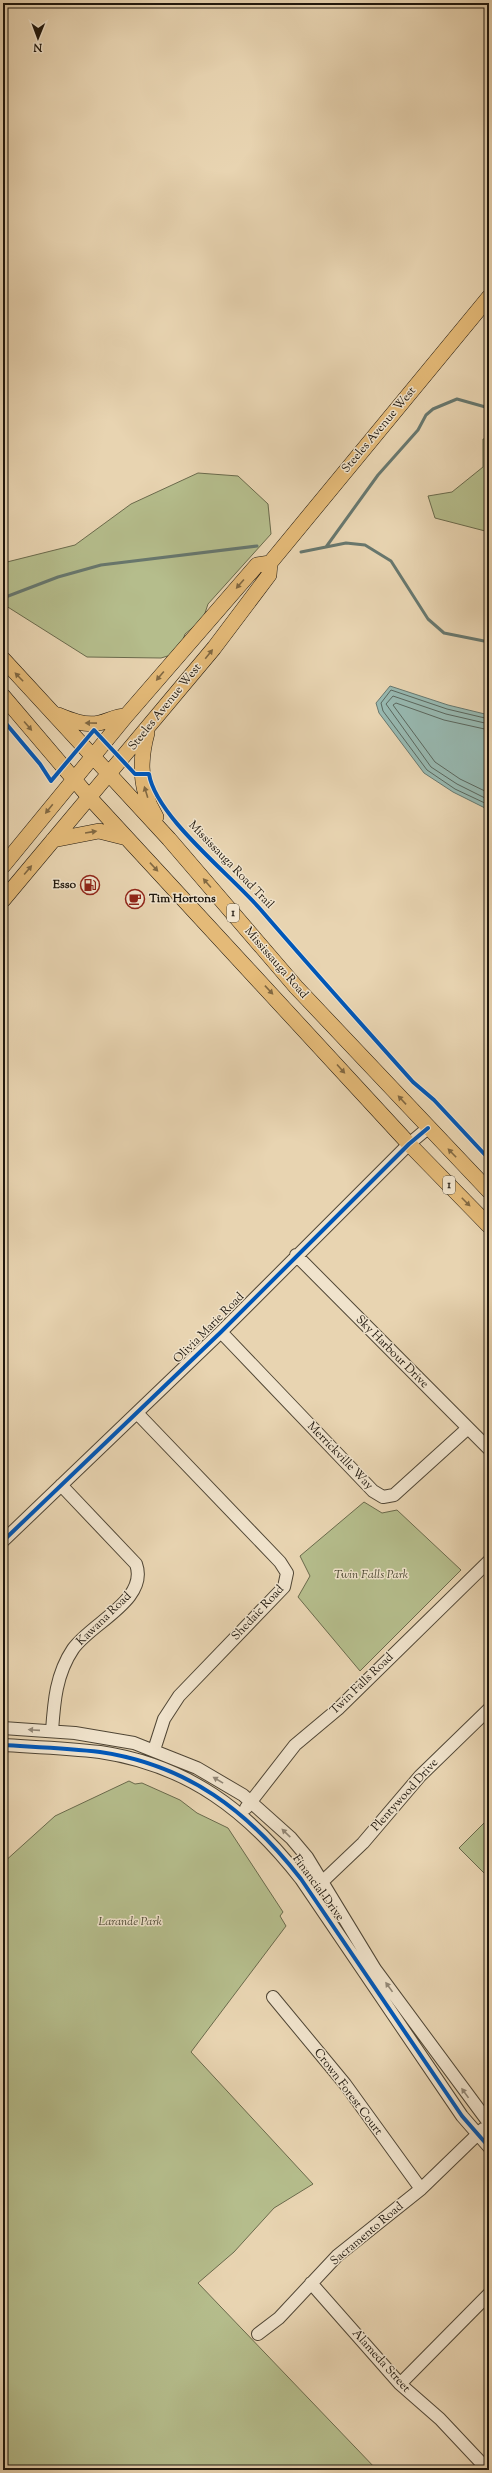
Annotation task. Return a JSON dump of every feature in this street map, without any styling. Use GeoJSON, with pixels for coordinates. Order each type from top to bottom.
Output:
{"type":"FeatureCollection","features":[{"type":"Feature","properties":{"kind":"main road","name":"Steeles Avenue West"},"geometry":{"type":"LineString","coordinates":[[3,900],[214,648],[269,575],[270,563],[489,297]]}},
{"type":"Feature","properties":{"kind":"main road","name":"Steeles Avenue West"},"geometry":{"type":"LineString","coordinates":[[3,866],[126,716],[257,565],[270,563]]}},
{"type":"Feature","properties":{"kind":"main road","name":"Mississauga Road"},"geometry":{"type":"LineString","coordinates":[[3,659],[169,839],[296,987],[489,1191]]}},
{"type":"Feature","properties":{"kind":"main road","name":"Mississauga Road"},"geometry":{"type":"LineString","coordinates":[[3,696],[89,797],[409,1144],[489,1226]]}},
{"type":"Feature","properties":{"kind":"main road"},"geometry":{"type":"LineString","coordinates":[[55,714],[77,722],[94,724],[116,716],[126,716]]}},
{"type":"Feature","properties":{"kind":"main road"},"geometry":{"type":"LineString","coordinates":[[149,727],[142,761],[144,789],[151,810],[169,839]]}},
{"type":"Feature","properties":{"kind":"main road"},"geometry":{"type":"LineString","coordinates":[[53,840],[99,831],[128,838]]}},
{"type":"Feature","properties":{"kind":"street","name":"Olivia Marie Road"},"geometry":{"type":"LineString","coordinates":[[3,1541],[221,1332],[296,1255],[409,1144],[428,1128]]}},
{"type":"Feature","properties":{"kind":"street","name":"Sky Harbour Drive"},"geometry":{"type":"LineString","coordinates":[[296,1255],[489,1449]]}},
{"type":"Feature","properties":{"kind":"street","name":"Merrickville Way"},"geometry":{"type":"LineString","coordinates":[[221,1332],[373,1491],[383,1498],[394,1495],[468,1428]]}},
{"type":"Feature","properties":{"kind":"street","name":"Shedaic Road"},"geometry":{"type":"LineString","coordinates":[[137,1413],[280,1562],[287,1573],[284,1587],[179,1696],[164,1719],[154,1750]]}},
{"type":"Feature","properties":{"kind":"street","name":"Kawana Road"},"geometry":{"type":"LineString","coordinates":[[52,1731],[55,1698],[62,1668],[74,1648],[136,1588],[139,1573],[136,1564],[61,1485]]}},
{"type":"Feature","properties":{"kind":"street","name":"Twin Falls Road"},"geometry":{"type":"LineString","coordinates":[[241,1813],[295,1745],[338,1708],[489,1561]]}},
{"type":"Feature","properties":{"kind":"street","name":"Plentywood Drive"},"geometry":{"type":"LineString","coordinates":[[322,1882],[363,1843],[420,1776],[489,1709]]}},
{"type":"Feature","properties":{"kind":"street","name":"Financial Drive"},"geometry":{"type":"LineString","coordinates":[[3,1728],[52,1731],[114,1739],[154,1750],[197,1768],[251,1801],[291,1838],[322,1882],[375,1969],[489,2123]]}},
{"type":"Feature","properties":{"kind":"street","name":"Financial Drive"},"geometry":{"type":"LineString","coordinates":[[3,1745],[102,1753],[150,1764],[196,1783],[241,1813],[274,1846],[301,1879],[462,2116],[489,2147]]}},
{"type":"Feature","properties":{"kind":"street","name":"Crown Forest Court"},"geometry":{"type":"LineString","coordinates":[[273,1997],[344,2084],[421,2189]]}},
{"type":"Feature","properties":{"kind":"street","name":"Sacramento Road"},"geometry":{"type":"LineString","coordinates":[[258,2334],[279,2318],[337,2256],[421,2189],[489,2123]]}},
{"type":"Feature","properties":{"kind":"street","name":"Alameda Street"},"geometry":{"type":"LineString","coordinates":[[311,2283],[400,2384],[440,2419],[488,2470]]}},
{"type":"Feature","properties":{"kind":"street"},"geometry":{"type":"LineString","coordinates":[[400,2384],[489,2294]]}},
{"type":"Feature","properties":{"kind":"green space"},"geometry":{"type":"Polygon","coordinates":[[[489,438],[489,532],[435,518],[428,496],[452,492],[483,467],[483,439],[489,438]]]}},
{"type":"Feature","properties":{"kind":"green space"},"geometry":{"type":"Polygon","coordinates":[[[198,473],[238,476],[268,504],[271,534],[208,604],[203,619],[185,634],[178,653],[161,658],[87,657],[3,604],[3,563],[75,545],[131,504],[198,473]]]}},
{"type":"Feature","properties":{"kind":"green space","name":"Twin Falls Park"},"geometry":{"type":"Polygon","coordinates":[[[364,1502],[382,1513],[397,1510],[461,1570],[360,1671],[298,1597],[310,1576],[300,1556],[364,1502]]]}},
{"type":"Feature","properties":{"kind":"green space","name":"Larande Park"},"geometry":{"type":"Polygon","coordinates":[[[129,1781],[135,1784],[142,1783],[180,1800],[197,1813],[228,1828],[283,1912],[280,1916],[286,1926],[191,2052],[313,2184],[274,2208],[234,2252],[198,2283],[377,2470],[3,2470],[3,1863],[55,1816],[129,1781]]]}},
{"type":"Feature","properties":{"kind":"green space"},"geometry":{"type":"Polygon","coordinates":[[[489,1818],[489,1878],[459,1848],[489,1818]]]}},
{"type":"Feature","properties":{"kind":"water"},"geometry":{"type":"Polygon","coordinates":[[[390,686],[448,705],[489,715],[489,810],[453,792],[424,773],[379,713],[376,703],[390,686]]]}},
{"type":"Feature","properties":{"kind":"waterway"},"geometry":{"type":"LineString","coordinates":[[326,547],[378,475],[418,430],[426,415],[433,409],[457,399],[489,408]]}},
{"type":"Feature","properties":{"kind":"waterway"},"geometry":{"type":"LineString","coordinates":[[301,552],[346,543],[365,545],[391,561],[428,619],[444,633],[489,642]]}},
{"type":"Feature","properties":{"kind":"waterway"},"geometry":{"type":"LineString","coordinates":[[3,598],[58,577],[101,565],[257,546]]}},
{"type":"Feature","properties":{"kind":"cycle path","name":"Mississauga Road Trail"},"geometry":{"type":"LineString","coordinates":[[3,720],[40,764],[51,781],[94,730],[135,774],[149,774],[155,791],[165,808],[180,827],[261,910],[413,1082],[434,1100],[489,1159]]}},
{"type":"Feature","properties":{"kind":"cycle path"},"geometry":{"type":"LineString","coordinates":[[3,1541],[221,1332],[409,1144],[428,1128]]}},
{"type":"Feature","properties":{"kind":"cycle path"},"geometry":{"type":"LineString","coordinates":[[3,1745],[100,1752],[132,1758],[161,1768],[188,1780],[214,1795],[237,1812],[260,1832],[301,1879],[462,2116],[489,2147]]}},
{"type":"Feature","properties":{"kind":"place","name":"Esso"},"geometry":{"type":"Point","coordinates":[90,885]}},
{"type":"Feature","properties":{"kind":"place","name":"Tim Hortons"},"geometry":{"type":"Point","coordinates":[135,899]}}]}
